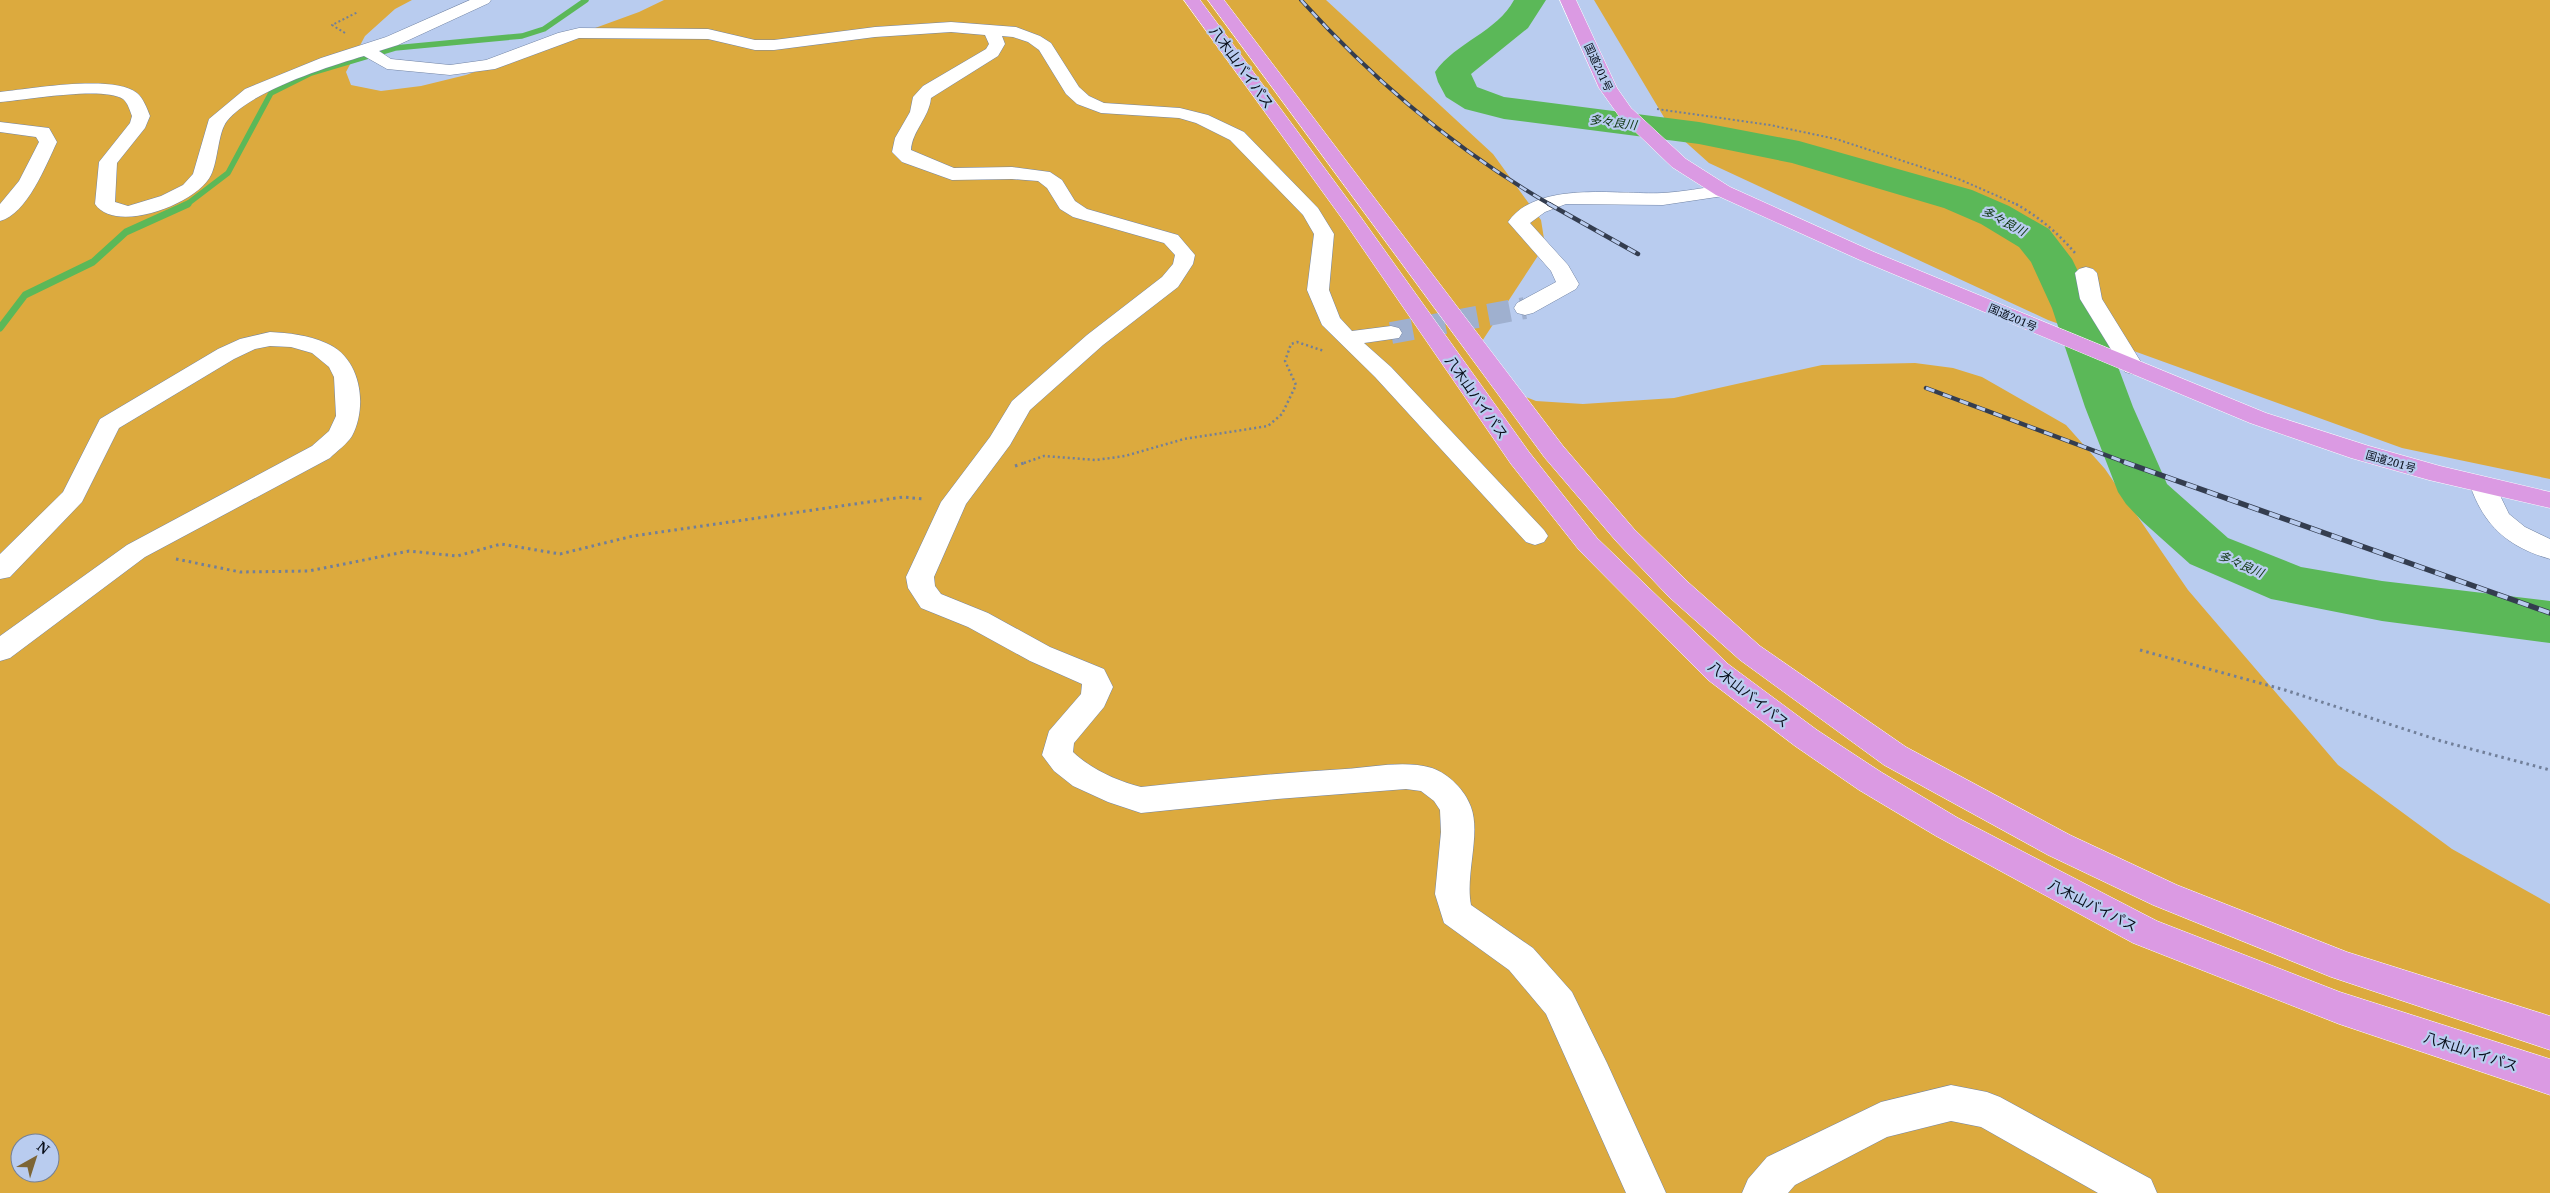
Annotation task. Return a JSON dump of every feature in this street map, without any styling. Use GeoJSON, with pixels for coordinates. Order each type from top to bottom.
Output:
{"type":"FeatureCollection","features":[{"type":"Feature","properties":{"kind":"highway","name":"八木山バイパス"},"geometry":{"type":"LineString","coordinates":[[1192,0],[1353,220],[1520,458],[1588,544],[1718,672],[1806,738],[1887,791],[1947,827],[2145,932],[2339,1008],[2550,1076]]}},
{"type":"Feature","properties":{"kind":"highway","name":"八木山バイパス"},"geometry":{"type":"LineString","coordinates":[[1216,0],[1554,452],[1632,542],[1679,590],[1750,653],[1895,756],[2059,845],[2165,895],[2343,966],[2550,1033]]}},
{"type":"Feature","properties":{"kind":"highway","name":"国道201号"},"geometry":{"type":"LineString","coordinates":[[1568,0],[1608,88],[1622,108],[1648,136],[1679,163],[1724,191],[1768,213],[2036,327],[2286,427],[2360,452],[2483,485],[2550,500]]}},
{"type":"Feature","properties":{"kind":"street"},"geometry":{"type":"LineString","coordinates":[[0,97],[103,87],[122,91],[131,96],[141,116],[139,124],[108,162],[105,204],[115,210],[129,212],[168,200],[190,189],[202,175],[218,119],[250,93],[327,62],[364,51],[446,18],[483,0]]}},
{"type":"Feature","properties":{"kind":"street"},"geometry":{"type":"LineString","coordinates":[[364,51],[387,64],[450,70],[489,65],[564,36],[579,33],[708,34],[755,45],[774,45],[894,30],[952,27],[1016,32],[1034,38],[1045,48],[1072,90],[1083,100],[1102,108],[1180,113],[1202,119],[1237,136],[1311,212],[1324,234],[1318,290],[1330,320],[1346,338],[1383,372],[1535,536]]}},
{"type":"Feature","properties":{"kind":"street"},"geometry":{"type":"LineString","coordinates":[[992,30],[997,44],[992,52],[922,97],[917,120],[900,144],[900,152],[909,158],[952,174],[1012,173],[1043,176],[1055,184],[1068,206],[1080,213],[1171,239],[1185,255],[1183,264],[1170,282],[1135,311],[1095,340],[1020,406],[1001,440],[954,502],[920,576],[922,588],[931,601],[978,620],[1040,654],[1082,670],[1094,677],[1098,687],[1094,699],[1060,739],[1057,755],[1065,765],[1120,795],[1141,800],[1277,786],[1406,777],[1429,780],[1445,792],[1456,808],[1457,832],[1452,894],[1456,913],[1521,958],[1559,1003],[1594,1075],[1646,1193]]}},
{"type":"Feature","properties":{"kind":"street"},"geometry":{"type":"LineString","coordinates":[[0,127],[43,132],[48,142],[27,186],[0,214]]}},
{"type":"Feature","properties":{"kind":"street"},"geometry":{"type":"LineString","coordinates":[[1525,308],[1568,284],[1561,269],[1518,222],[1538,208],[1563,198],[1663,199],[1724,191]]}},
{"type":"Feature","properties":{"kind":"street"},"geometry":{"type":"LineString","coordinates":[[2086,274],[2091,299],[2133,367]]}},
{"type":"Feature","properties":{"kind":"street"},"geometry":{"type":"LineString","coordinates":[[1346,338],[1391,333]]}},
{"type":"Feature","properties":{"kind":"street"},"geometry":{"type":"LineString","coordinates":[[0,570],[73,496],[109,424],[133,409],[226,354],[248,344],[270,339],[293,340],[320,348],[338,363],[346,377],[348,416],[340,435],[321,452],[136,551],[0,651]]}},
{"type":"Feature","properties":{"kind":"street"},"geometry":{"type":"LineString","coordinates":[[2483,485],[2498,519],[2512,531],[2550,550]]}},
{"type":"Feature","properties":{"kind":"street"},"geometry":{"type":"LineString","coordinates":[[1762,1193],[1781,1171],[1881,1120],[1951,1103],[1987,1110],[2137,1193]]}},
{"type":"Feature","properties":{"kind":"path"},"geometry":{"type":"LineString","coordinates":[[358,12],[332,25],[345,33],[355,50],[364,51]]}},
{"type":"Feature","properties":{"kind":"path"},"geometry":{"type":"LineString","coordinates":[[1622,108],[1748,121],[1838,139],[1979,186],[2047,222],[2066,240],[2086,274]]}},
{"type":"Feature","properties":{"kind":"path"},"geometry":{"type":"LineString","coordinates":[[984,462],[998,468],[1012,468],[1044,456],[1096,460],[1125,456],[1184,439],[1268,426],[1282,414],[1296,385],[1285,361],[1291,344],[1297,342],[1327,352]]}},
{"type":"Feature","properties":{"kind":"path"},"geometry":{"type":"LineString","coordinates":[[136,551],[240,572],[309,571],[408,551],[457,556],[501,544],[560,554],[633,536],[903,497],[954,502]]}},
{"type":"Feature","properties":{"kind":"path"},"geometry":{"type":"LineString","coordinates":[[2140,650],[2285,690],[2441,741],[2550,770]]}},
{"type":"Feature","properties":{"kind":"shaded area"},"geometry":{"type":"Polygon","coordinates":[[[0,0],[412,0],[395,9],[365,36],[346,72],[351,85],[381,91],[421,86],[466,75],[639,12],[664,0],[1326,0],[1493,154],[1541,220],[1545,245],[1473,355],[1511,391],[1536,401],[1583,404],[1674,398],[1822,365],[1915,363],[1953,368],[1982,377],[2066,425],[2105,469],[2188,590],[2338,765],[2452,849],[2550,904],[2550,1193],[0,1193],[0,0]]]}},
{"type":"Feature","properties":{"kind":"shaded area"},"geometry":{"type":"Polygon","coordinates":[[[1594,0],[2550,0],[2550,479],[2402,448],[2048,320],[1709,163],[1671,129],[1594,0]]]}},
{"type":"Feature","properties":{"kind":"waterway"},"geometry":{"type":"LineString","coordinates":[[186,205],[228,173],[271,93],[311,73],[395,48],[522,36],[544,29],[586,0]]}},
{"type":"Feature","properties":{"kind":"waterway","name":"多々良川"},"geometry":{"type":"LineString","coordinates":[[1530,0],[1516,21],[1453,72],[1455,82],[1464,95],[1471,99],[1504,108],[1699,133],[1799,153],[1958,199],[1995,215],[2034,238],[2051,259],[2074,308],[2109,407],[2144,492],[2209,551],[2291,585],[2382,601],[2550,622]]}},
{"type":"Feature","properties":{"kind":"waterway"},"geometry":{"type":"LineString","coordinates":[[0,328],[25,295],[93,262],[126,232],[186,205]]}},
{"type":"Feature","properties":{"kind":"tunnel"},"geometry":{"type":"LineString","coordinates":[[1391,333],[1525,308]]}},
{"type":"Feature","properties":{"kind":"railway"},"geometry":{"type":"LineString","coordinates":[[1301,0],[1358,59],[1418,113],[1483,162],[1551,205]]}},
{"type":"Feature","properties":{"kind":"railway"},"geometry":{"type":"LineString","coordinates":[[1549,204],[1638,254]]}},
{"type":"Feature","properties":{"kind":"railway"},"geometry":{"type":"LineString","coordinates":[[1926,388],[2127,463]]}},
{"type":"Feature","properties":{"kind":"railway"},"geometry":{"type":"LineString","coordinates":[[2124,462],[2550,613]]}}]}
